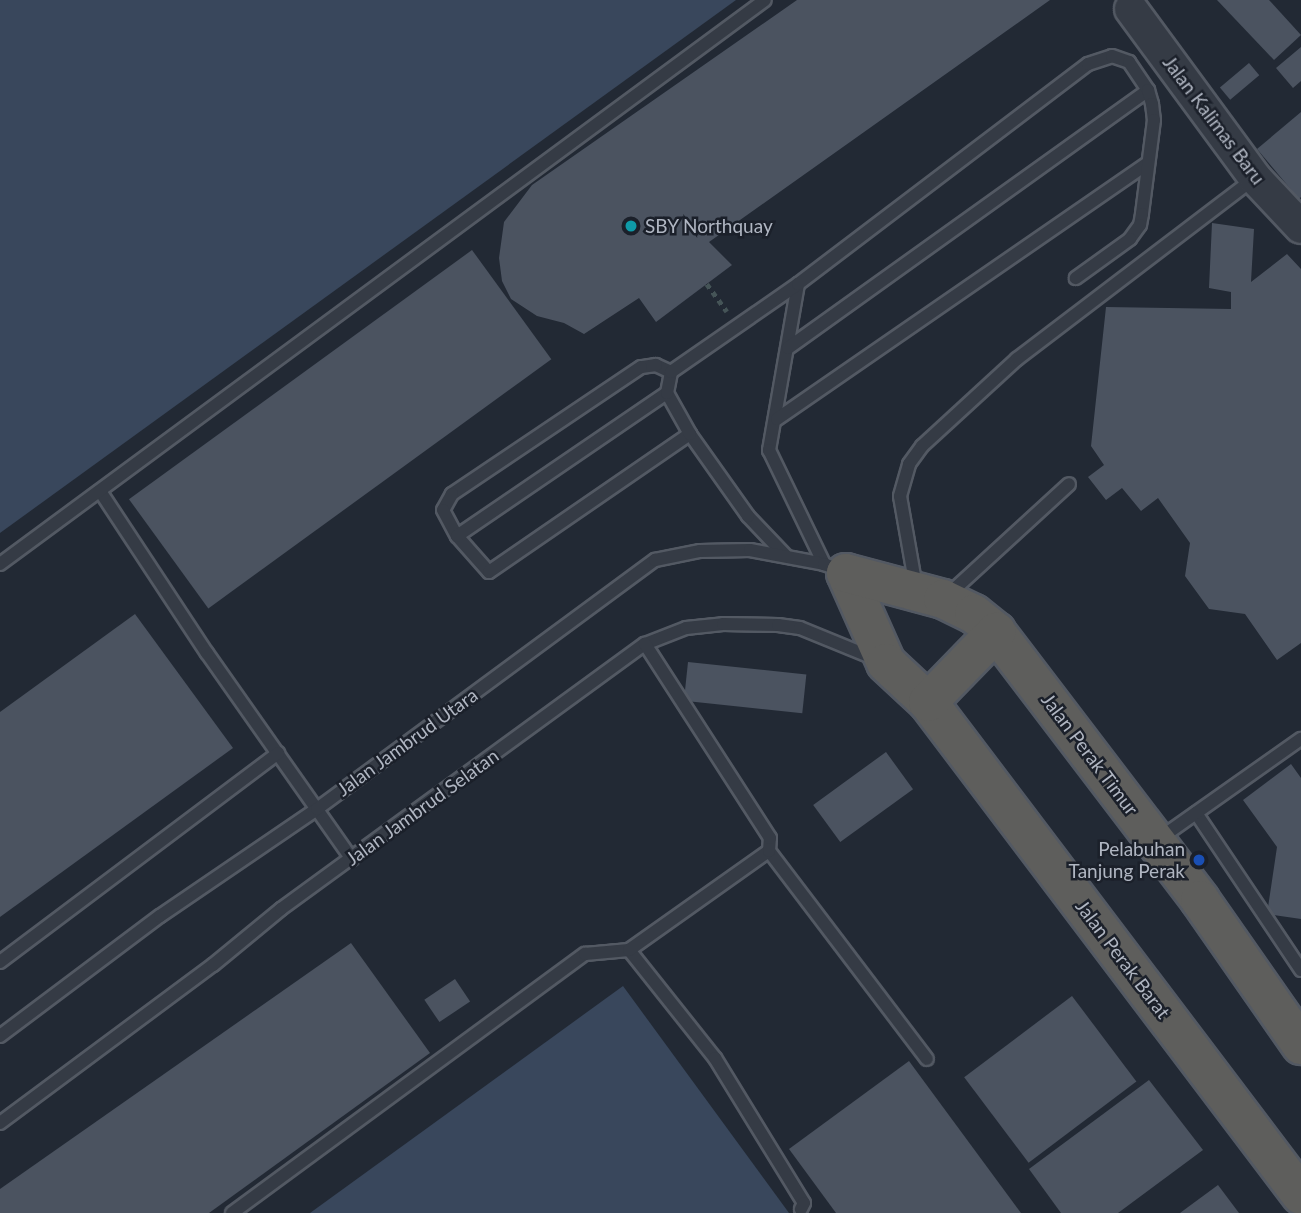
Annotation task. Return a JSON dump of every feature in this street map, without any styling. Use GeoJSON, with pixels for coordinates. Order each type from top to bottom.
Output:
{"type":"FeatureCollection","features":[{"type":"Feature","properties":{"kind":"highway","name":"Jalan Perak Timur"},"geometry":{"type":"LineString","coordinates":[[835,568],[930,595],[974,614],[996,632],[1156,842],[1299,1039]]}},
{"type":"Feature","properties":{"kind":"highway"},"geometry":{"type":"LineString","coordinates":[[835,568],[886,663]]}},
{"type":"Feature","properties":{"kind":"highway"},"geometry":{"type":"LineString","coordinates":[[929,702],[996,632]]}},
{"type":"Feature","properties":{"kind":"highway","name":"Jalan Perak Barat"},"geometry":{"type":"LineString","coordinates":[[886,663],[929,702],[1301,1195]]}},
{"type":"Feature","properties":{"kind":"street","name":"Jalan Kalimas Baru"},"geometry":{"type":"LineString","coordinates":[[1131,9],[1255,178],[1301,227]]}},
{"type":"Feature","properties":{"kind":"lane"},"geometry":{"type":"LineString","coordinates":[[0,564],[765,0]]}},
{"type":"Feature","properties":{"kind":"lane"},"geometry":{"type":"LineString","coordinates":[[785,555],[748,516],[690,434],[667,393],[671,372],[798,284],[1088,64],[1112,56],[1129,62],[1148,90],[1154,120],[1142,214],[1136,232],[1076,278]]}},
{"type":"Feature","properties":{"kind":"lane"},"geometry":{"type":"LineString","coordinates":[[789,348],[1148,90]]}},
{"type":"Feature","properties":{"kind":"lane"},"geometry":{"type":"LineString","coordinates":[[777,419],[1147,164]]}},
{"type":"Feature","properties":{"kind":"lane"},"geometry":{"type":"LineString","coordinates":[[1069,484],[930,595],[900,496],[909,464],[922,446],[1017,359],[1255,178]]}},
{"type":"Feature","properties":{"kind":"lane"},"geometry":{"type":"LineString","coordinates":[[798,284],[777,419],[769,450],[835,568]]}},
{"type":"Feature","properties":{"kind":"lane"},"geometry":{"type":"LineString","coordinates":[[671,372],[656,365],[640,367],[452,494],[443,510],[457,536],[489,572],[690,434]]}},
{"type":"Feature","properties":{"kind":"lane"},"geometry":{"type":"LineString","coordinates":[[457,536],[667,393]]}},
{"type":"Feature","properties":{"kind":"lane"},"geometry":{"type":"LineString","coordinates":[[100,491],[352,859]]}},
{"type":"Feature","properties":{"kind":"lane","name":"Jalan Jambrud Utara"},"geometry":{"type":"LineString","coordinates":[[0,1036],[170,909],[317,808],[655,560],[700,551],[750,550],[785,555],[835,568]]}},
{"type":"Feature","properties":{"kind":"lane","name":"Jalan Jambrud Selatan"},"geometry":{"type":"LineString","coordinates":[[0,1123],[213,965],[281,909],[645,644],[686,628],[723,624],[778,625],[800,628],[886,663]]}},
{"type":"Feature","properties":{"kind":"lane"},"geometry":{"type":"LineString","coordinates":[[645,644],[770,838],[769,850],[927,1059]]}},
{"type":"Feature","properties":{"kind":"lane"},"geometry":{"type":"LineString","coordinates":[[1156,842],[1301,739]]}},
{"type":"Feature","properties":{"kind":"lane"},"geometry":{"type":"LineString","coordinates":[[0,962],[278,753]]}},
{"type":"Feature","properties":{"kind":"lane"},"geometry":{"type":"LineString","coordinates":[[1196,813],[1301,970]]}},
{"type":"Feature","properties":{"kind":"lane"},"geometry":{"type":"LineString","coordinates":[[232,1213],[585,954],[629,950],[769,850]]}},
{"type":"Feature","properties":{"kind":"lane"},"geometry":{"type":"LineString","coordinates":[[629,950],[715,1058],[804,1203],[801,1209]]}},
{"type":"Feature","properties":{"kind":"path"},"geometry":{"type":"LineString","coordinates":[[708,284],[737,327]]}},
{"type":"Feature","properties":{"kind":"water"},"geometry":{"type":"Polygon","coordinates":[[[0,0],[736,0],[0,533],[0,0]]]}},
{"type":"Feature","properties":{"kind":"water"},"geometry":{"type":"Polygon","coordinates":[[[623,986],[789,1213],[310,1213],[623,986]]]}},
{"type":"Feature","properties":{"kind":"building"},"geometry":{"type":"Polygon","coordinates":[[[797,0],[1050,0],[709,242],[732,265],[656,322],[639,298],[584,334],[564,323],[537,316],[511,299],[502,281],[499,258],[504,222],[532,185],[797,0]]]}},
{"type":"Feature","properties":{"kind":"building"},"geometry":{"type":"Polygon","coordinates":[[[1217,0],[1269,0],[1301,35],[1274,60],[1217,0]]]}},
{"type":"Feature","properties":{"kind":"building"},"geometry":{"type":"Polygon","coordinates":[[[1301,47],[1301,81],[1293,88],[1276,68],[1301,47]]]}},
{"type":"Feature","properties":{"kind":"building"},"geometry":{"type":"Polygon","coordinates":[[[1249,63],[1259,75],[1230,100],[1220,87],[1249,63]]]}},
{"type":"Feature","properties":{"kind":"building"},"geometry":{"type":"Polygon","coordinates":[[[1301,112],[1301,197],[1299,199],[1257,149],[1301,112]]]}},
{"type":"Feature","properties":{"kind":"building"},"geometry":{"type":"Polygon","coordinates":[[[1212,223],[1254,229],[1251,282],[1287,254],[1301,269],[1301,643],[1277,660],[1245,614],[1209,609],[1185,576],[1190,543],[1158,498],[1141,511],[1122,488],[1106,500],[1088,477],[1104,465],[1091,446],[1106,307],[1231,309],[1231,292],[1209,288],[1212,223]]]}},
{"type":"Feature","properties":{"kind":"building"},"geometry":{"type":"Polygon","coordinates":[[[472,250],[551,359],[208,608],[129,499],[472,250]]]}},
{"type":"Feature","properties":{"kind":"building"},"geometry":{"type":"Polygon","coordinates":[[[135,614],[233,748],[0,917],[0,712],[135,614]]]}},
{"type":"Feature","properties":{"kind":"building"},"geometry":{"type":"Polygon","coordinates":[[[688,662],[806,674],[802,713],[684,701],[688,662]]]}},
{"type":"Feature","properties":{"kind":"building"},"geometry":{"type":"Polygon","coordinates":[[[886,752],[913,789],[840,842],[813,805],[886,752]]]}},
{"type":"Feature","properties":{"kind":"building"},"geometry":{"type":"Polygon","coordinates":[[[1291,764],[1301,778],[1301,919],[1267,914],[1277,847],[1243,800],[1291,764]]]}},
{"type":"Feature","properties":{"kind":"building"},"geometry":{"type":"Polygon","coordinates":[[[351,943],[430,1053],[209,1213],[0,1213],[0,1189],[351,943]]]}},
{"type":"Feature","properties":{"kind":"building"},"geometry":{"type":"Polygon","coordinates":[[[455,979],[470,1001],[439,1022],[424,1000],[455,979]]]}},
{"type":"Feature","properties":{"kind":"building"},"geometry":{"type":"Polygon","coordinates":[[[1072,996],[1136,1081],[1029,1163],[964,1077],[1072,996]]]}},
{"type":"Feature","properties":{"kind":"building"},"geometry":{"type":"Polygon","coordinates":[[[909,1061],[1021,1213],[836,1213],[789,1149],[909,1061]]]}},
{"type":"Feature","properties":{"kind":"building"},"geometry":{"type":"Polygon","coordinates":[[[1149,1080],[1203,1150],[1118,1213],[1061,1213],[1029,1169],[1149,1080]]]}},
{"type":"Feature","properties":{"kind":"building"},"geometry":{"type":"Polygon","coordinates":[[[1218,1185],[1239,1213],[1180,1213],[1184,1210],[1218,1185]]]}},
{"type":"Feature","properties":{"kind":"place","name":"SBY Northquay"},"geometry":{"type":"Point","coordinates":[631,226]}},
{"type":"Feature","properties":{"kind":"place","name":"Pelabuhan Tanjung Perak"},"geometry":{"type":"Point","coordinates":[1199,860]}}]}
